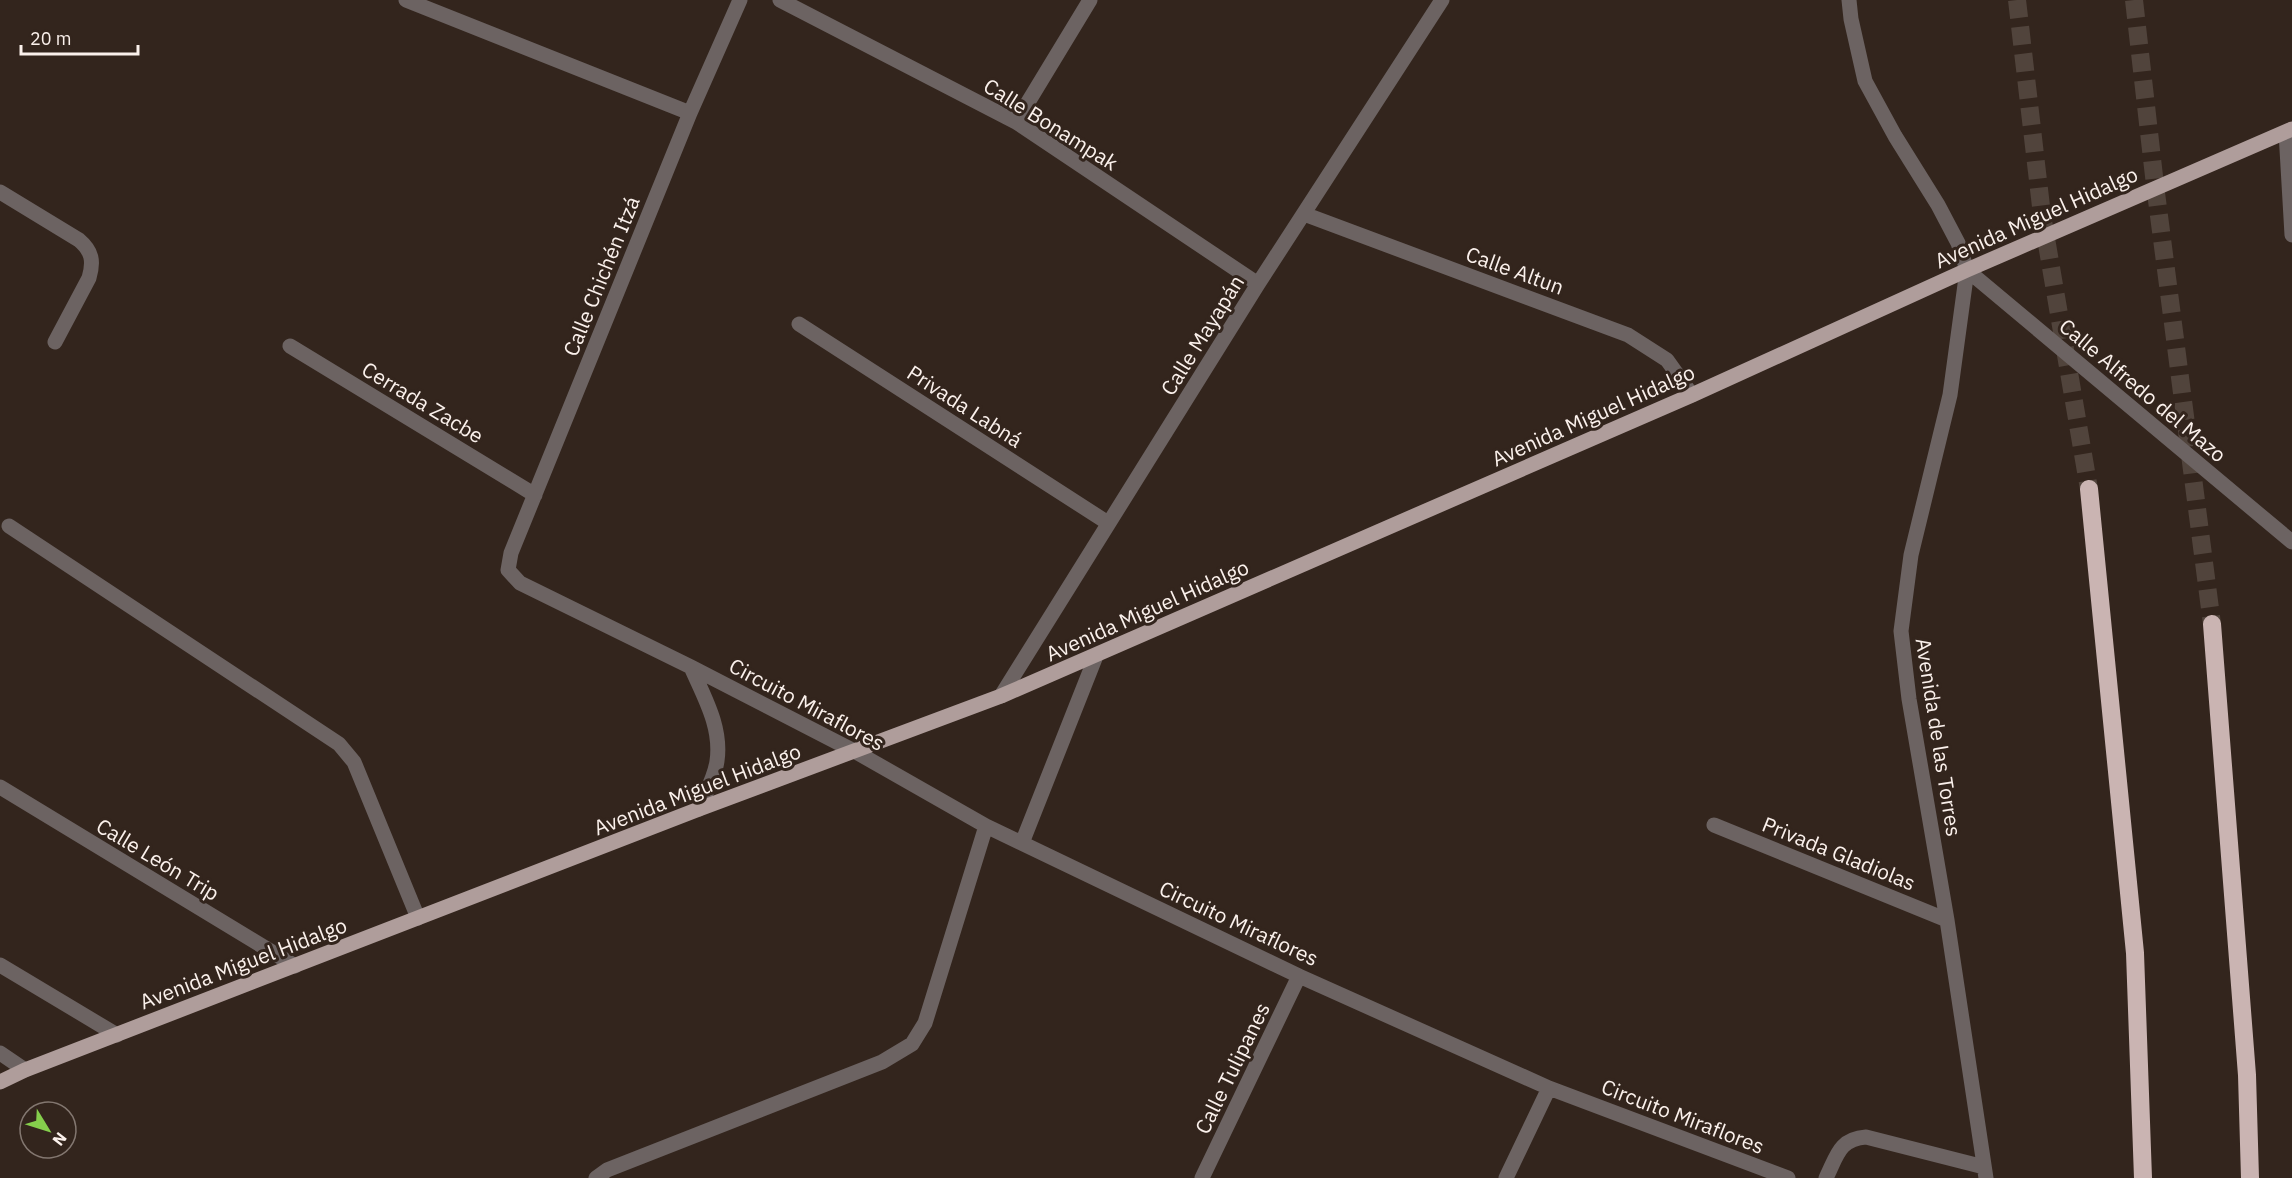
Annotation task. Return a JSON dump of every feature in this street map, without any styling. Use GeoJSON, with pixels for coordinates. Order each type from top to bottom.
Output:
{"type":"FeatureCollection","features":[{"type":"Feature","properties":{"kind":"highway"},"geometry":{"type":"LineString","coordinates":[[2089,489],[2135,953],[2143,1178]]}},
{"type":"Feature","properties":{"kind":"highway"},"geometry":{"type":"LineString","coordinates":[[2212,624],[2247,1075],[2250,1178]]}},
{"type":"Feature","properties":{"kind":"main road","name":"Avenida Miguel Hidalgo"},"geometry":{"type":"LineString","coordinates":[[0,1082],[25,1070],[699,809],[1001,696],[1692,395],[1967,270],[2289,130]]}},
{"type":"Feature","properties":{"kind":"street"},"geometry":{"type":"LineString","coordinates":[[406,0],[690,113]]}},
{"type":"Feature","properties":{"kind":"street","name":"Calle Chichén Itzá"},"geometry":{"type":"LineString","coordinates":[[508,570],[511,553],[690,113],[740,0]]}},
{"type":"Feature","properties":{"kind":"street","name":"Calle Bonampak"},"geometry":{"type":"LineString","coordinates":[[780,0],[1016,122],[1258,284]]}},
{"type":"Feature","properties":{"kind":"street"},"geometry":{"type":"LineString","coordinates":[[1016,122],[1090,0]]}},
{"type":"Feature","properties":{"kind":"street","name":"Calle Mayapán"},"geometry":{"type":"LineString","coordinates":[[1001,696],[1258,284],[1442,0]]}},
{"type":"Feature","properties":{"kind":"street"},"geometry":{"type":"LineString","coordinates":[[1849,0],[1865,81],[1895,136],[1938,205],[1958,243],[1967,270]]}},
{"type":"Feature","properties":{"kind":"street"},"geometry":{"type":"LineString","coordinates":[[2289,130],[2292,235]]}},
{"type":"Feature","properties":{"kind":"street"},"geometry":{"type":"LineString","coordinates":[[0,192],[79,240],[87,247],[92,257],[89,278],[55,342]]}},
{"type":"Feature","properties":{"kind":"street","name":"Calle Altun"},"geometry":{"type":"LineString","coordinates":[[1304,214],[1628,334],[1667,360],[1692,395]]}},
{"type":"Feature","properties":{"kind":"street","name":"Calle Alfredo del Mazo"},"geometry":{"type":"LineString","coordinates":[[1967,270],[2292,542]]}},
{"type":"Feature","properties":{"kind":"street","name":"Avenida de las Torres"},"geometry":{"type":"LineString","coordinates":[[1967,270],[1950,395],[1911,555],[1901,631],[1909,699],[1947,920],[1985,1172]]}},
{"type":"Feature","properties":{"kind":"street","name":"Privada Labná"},"geometry":{"type":"LineString","coordinates":[[799,324],[1108,524]]}},
{"type":"Feature","properties":{"kind":"street","name":"Cerrada Zacbe"},"geometry":{"type":"LineString","coordinates":[[290,346],[535,495]]}},
{"type":"Feature","properties":{"kind":"street"},"geometry":{"type":"LineString","coordinates":[[9,525],[339,744],[354,762],[418,918]]}},
{"type":"Feature","properties":{"kind":"street","name":"Circuito Miraflores"},"geometry":{"type":"LineString","coordinates":[[508,570],[520,583],[856,752],[986,826],[1299,976],[1549,1088],[1788,1178]]}},
{"type":"Feature","properties":{"kind":"street"},"geometry":{"type":"LineString","coordinates":[[1022,843],[1096,656]]}},
{"type":"Feature","properties":{"kind":"street","name":"Circuito Miraflores"},"geometry":{"type":"LineString","coordinates":[[691,667],[712,713],[718,738],[717,762],[699,809]]}},
{"type":"Feature","properties":{"kind":"street","name":"Calle León Trip"},"geometry":{"type":"LineString","coordinates":[[0,787],[295,966]]}},
{"type":"Feature","properties":{"kind":"street","name":"Privada Gladiolas"},"geometry":{"type":"LineString","coordinates":[[1714,825],[1947,920]]}},
{"type":"Feature","properties":{"kind":"street"},"geometry":{"type":"LineString","coordinates":[[601,1174],[882,1062],[912,1044],[925,1023],[986,826]]}},
{"type":"Feature","properties":{"kind":"street"},"geometry":{"type":"LineString","coordinates":[[0,965],[117,1035]]}},
{"type":"Feature","properties":{"kind":"street","name":"Calle Tulipanes"},"geometry":{"type":"LineString","coordinates":[[1202,1178],[1299,976]]}},
{"type":"Feature","properties":{"kind":"street"},"geometry":{"type":"LineString","coordinates":[[0,1053],[25,1070]]}},
{"type":"Feature","properties":{"kind":"street"},"geometry":{"type":"LineString","coordinates":[[1506,1178],[1549,1088]]}},
{"type":"Feature","properties":{"kind":"street"},"geometry":{"type":"LineString","coordinates":[[1826,1178],[1840,1150],[1851,1138],[1866,1137],[1985,1172]]}},
{"type":"Feature","properties":{"kind":"street"},"geometry":{"type":"LineString","coordinates":[[601,1174],[624,1178]]}},
{"type":"Feature","properties":{"kind":"tunnel"},"geometry":{"type":"LineString","coordinates":[[2017,0],[2042,215],[2089,489]]}},
{"type":"Feature","properties":{"kind":"tunnel"},"geometry":{"type":"LineString","coordinates":[[2134,0],[2155,185],[2212,624]]}}]}
